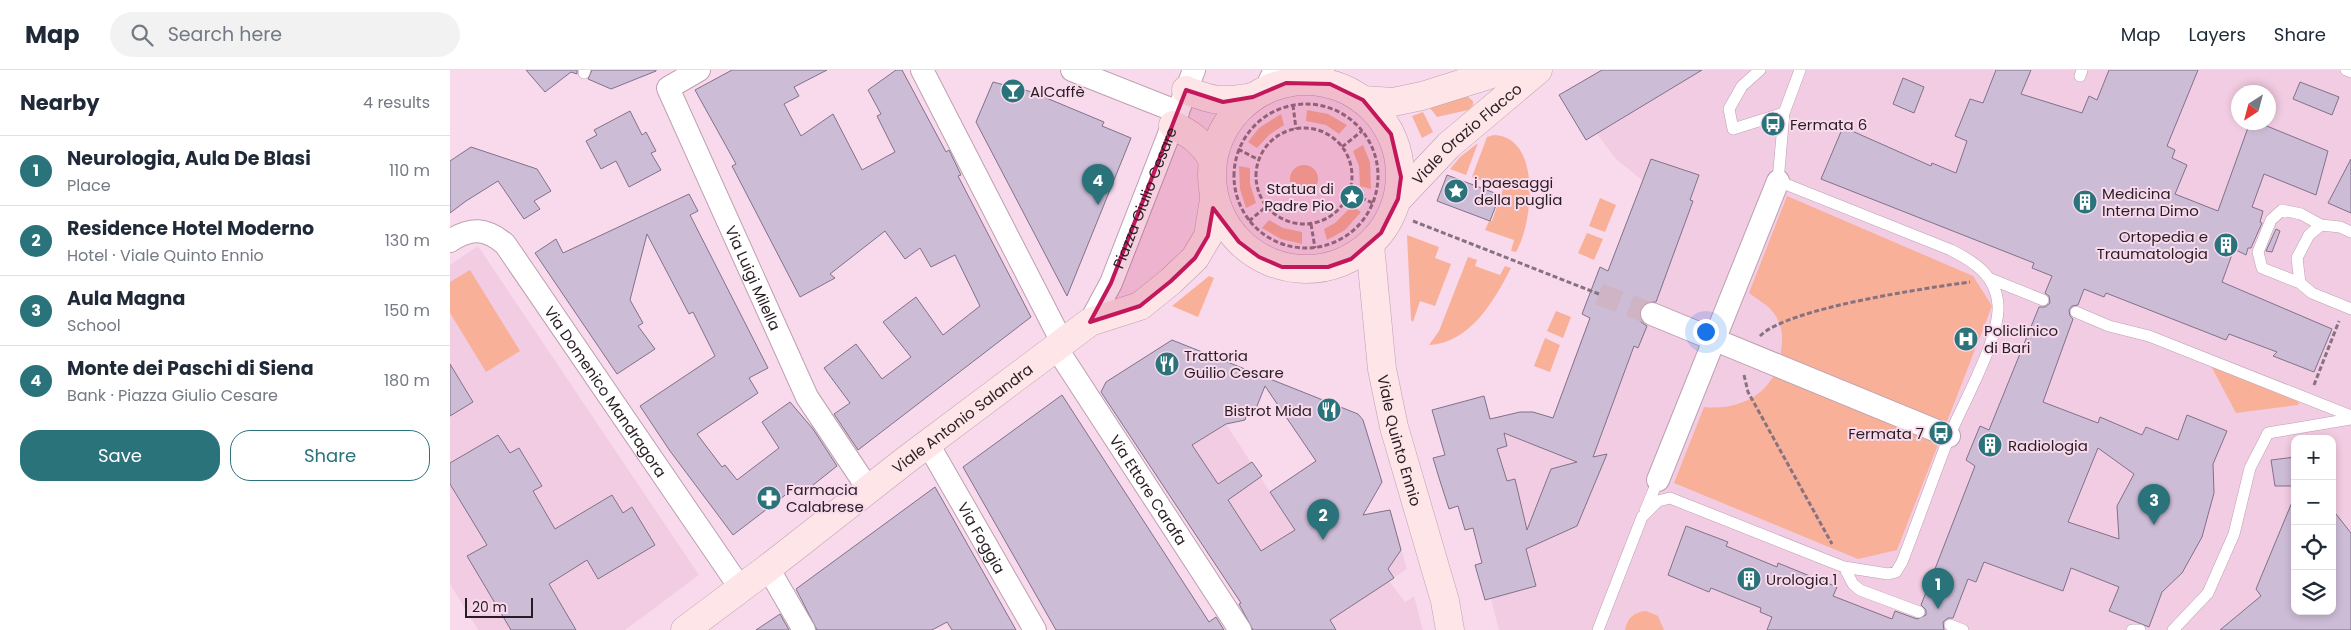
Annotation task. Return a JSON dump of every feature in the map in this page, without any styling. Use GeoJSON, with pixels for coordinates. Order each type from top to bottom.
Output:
{"type":"FeatureCollection","features":[{"type":"Feature","properties":{"kind":"street","name":"Via Luigi Milella"},"geometry":{"type":"LineString","coordinates":[[699,70],[668,88],[807,396],[869,490]]}},
{"type":"Feature","properties":{"kind":"street","name":"Via Ettore Carafa"},"geometry":{"type":"LineString","coordinates":[[922,70],[1060,346],[1240,630]]}},
{"type":"Feature","properties":{"kind":"street"},"geometry":{"type":"LineString","coordinates":[[1072,70],[1183,99],[1223,102],[1264,86],[1325,77],[1363,100],[1379,115],[1391,134],[1398,155],[1400,170],[1381,233],[1370,245],[1351,259],[1328,267],[1305,270],[1282,267],[1259,257],[1239,242],[1224,222],[1214,199],[1211,172],[1212,159],[1225,128],[1234,114],[1264,86]]}},
{"type":"Feature","properties":{"kind":"street","name":"Viale Orazio Flacco"},"geometry":{"type":"LineString","coordinates":[[1363,100],[1393,102],[1422,96],[1505,70]]}},
{"type":"Feature","properties":{"kind":"street","name":"Viale Orazio Flacco"},"geometry":{"type":"LineString","coordinates":[[1390,207],[1449,146],[1538,70]]}},
{"type":"Feature","properties":{"kind":"street"},"geometry":{"type":"LineString","coordinates":[[1183,99],[1192,135],[1203,144],[1212,159]]}},
{"type":"Feature","properties":{"kind":"street","name":"Piazza Giulio Cesare"},"geometry":{"type":"LineString","coordinates":[[1090,322],[1111,283],[1183,99]]}},
{"type":"Feature","properties":{"kind":"street"},"geometry":{"type":"LineString","coordinates":[[1658,480],[1778,181]]}},
{"type":"Feature","properties":{"kind":"street","name":"Viale Antonio Salandra"},"geometry":{"type":"LineString","coordinates":[[686,630],[1090,322],[1140,306],[1171,281],[1195,258],[1208,236],[1214,199]]}},
{"type":"Feature","properties":{"kind":"street","name":"Via Domenico Mandragora"},"geometry":{"type":"LineString","coordinates":[[450,241],[466,232],[484,230],[505,244],[741,589]]}},
{"type":"Feature","properties":{"kind":"street","name":"Viale Quinto Ennio"},"geometry":{"type":"LineString","coordinates":[[1370,245],[1382,369],[1392,418],[1444,601],[1450,630]]}},
{"type":"Feature","properties":{"kind":"street"},"geometry":{"type":"LineString","coordinates":[[1652,314],[1949,436]]}},
{"type":"Feature","properties":{"kind":"street","name":"Via Foggia"},"geometry":{"type":"LineString","coordinates":[[928,444],[1035,630]]}},
{"type":"Feature","properties":{"kind":"street"},"geometry":{"type":"LineString","coordinates":[[768,568],[804,630]]}},
{"type":"Feature","properties":{"kind":"lane"},"geometry":{"type":"LineString","coordinates":[[1760,70],[1742,86],[1729,109],[1733,129],[1784,113]]}},
{"type":"Feature","properties":{"kind":"lane"},"geometry":{"type":"LineString","coordinates":[[1800,70],[1784,113],[1778,181],[1951,250],[1974,262],[1991,279],[2043,300]]}},
{"type":"Feature","properties":{"kind":"lane"},"geometry":{"type":"LineString","coordinates":[[2346,70],[2351,72]]}},
{"type":"Feature","properties":{"kind":"lane"},"geometry":{"type":"LineString","coordinates":[[2351,232],[2340,227],[2321,225],[2301,214],[2282,210],[2271,220],[2258,252],[2262,268],[2300,283],[2312,293],[2351,309]]}},
{"type":"Feature","properties":{"kind":"lane"},"geometry":{"type":"LineString","coordinates":[[2300,283],[2297,258],[2309,235],[2321,225]]}},
{"type":"Feature","properties":{"kind":"lane"},"geometry":{"type":"LineString","coordinates":[[1642,517],[1658,501],[1670,498],[1844,567],[1888,574],[1896,572],[1902,562],[1949,436],[1998,320],[1998,303],[1991,279]]}},
{"type":"Feature","properties":{"kind":"lane"},"geometry":{"type":"LineString","coordinates":[[2076,312],[2109,326],[2149,336],[2351,418]]}},
{"type":"Feature","properties":{"kind":"lane"},"geometry":{"type":"LineString","coordinates":[[2173,630],[2208,593],[2234,534],[2250,468],[2268,433],[2351,418]]}},
{"type":"Feature","properties":{"kind":"lane"},"geometry":{"type":"LineString","coordinates":[[1598,630],[1658,480]]}},
{"type":"Feature","properties":{"kind":"lane"},"geometry":{"type":"LineString","coordinates":[[1844,567],[1853,584],[1860,590],[1919,612]]}},
{"type":"Feature","properties":{"kind":"lane"},"geometry":{"type":"LineString","coordinates":[[1950,625],[1963,630]]}},
{"type":"Feature","properties":{"kind":"lane"},"geometry":{"type":"LineString","coordinates":[[2132,630],[2140,630]]}},
{"type":"Feature","properties":{"kind":"path"},"geometry":{"type":"LineString","coordinates":[[1293,104],[1324,106],[1351,120],[1370,143],[1390,207],[1364,220],[1350,233],[1334,243],[1316,248],[1297,248],[1279,243],[1262,234],[1249,221],[1235,194],[1234,164],[1238,149],[1245,136],[1266,115],[1293,104]]}},
{"type":"Feature","properties":{"kind":"path"},"geometry":{"type":"LineString","coordinates":[[1293,104],[1296,129]]}},
{"type":"Feature","properties":{"kind":"path"},"geometry":{"type":"LineString","coordinates":[[1296,129],[1322,131],[1342,147],[1349,158],[1352,170],[1350,189],[1340,209],[1327,219],[1311,224],[1294,223],[1279,217],[1267,206],[1259,192],[1256,176],[1259,160],[1273,139],[1296,129]]}},
{"type":"Feature","properties":{"kind":"path"},"geometry":{"type":"LineString","coordinates":[[1342,147],[1362,131]]}},
{"type":"Feature","properties":{"kind":"path"},"geometry":{"type":"LineString","coordinates":[[1238,149],[1259,160]]}},
{"type":"Feature","properties":{"kind":"path"},"geometry":{"type":"LineString","coordinates":[[1346,198],[1358,204],[1363,194],[1350,189]]}},
{"type":"Feature","properties":{"kind":"path"},"geometry":{"type":"LineString","coordinates":[[1361,198],[1390,207],[1599,294]]}},
{"type":"Feature","properties":{"kind":"path"},"geometry":{"type":"LineString","coordinates":[[1249,221],[1267,206]]}},
{"type":"Feature","properties":{"kind":"path"},"geometry":{"type":"LineString","coordinates":[[1311,224],[1316,248]]}},
{"type":"Feature","properties":{"kind":"path"},"geometry":{"type":"LineString","coordinates":[[1844,567],[1748,392],[1743,373],[1744,352],[1764,331],[1776,323],[1795,317],[1875,298],[1991,279]]}},
{"type":"Feature","properties":{"kind":"path"},"geometry":{"type":"LineString","coordinates":[[2312,391],[2340,321],[2345,323]]}},
{"type":"Feature","properties":{"kind":"highlighted area"},"geometry":{"type":"Polygon","coordinates":[[[1286,83],[1330,84],[1363,100],[1391,134],[1401,177],[1398,199],[1381,233],[1351,259],[1328,267],[1282,267],[1259,257],[1239,242],[1213,208],[1208,236],[1195,258],[1171,281],[1140,306],[1090,322],[1111,283],[1186,90],[1223,102],[1253,97],[1286,83]]]}},
{"type":"Feature","properties":{"kind":"shaded area","name":"Policlinico di Bari"},"geometry":{"type":"Polygon","coordinates":[[[1602,70],[2351,70],[2351,630],[1499,630],[1491,599],[1475,566],[1482,563],[1473,529],[1465,530],[1449,480],[1459,478],[1442,446],[1432,410],[1484,396],[1491,420],[1521,412],[1533,412],[1556,420],[1575,362],[1573,361],[1590,318],[1582,314],[1600,267],[1608,270],[1643,181],[1615,158],[1597,134],[1586,140],[1559,95],[1602,70]]]}},
{"type":"Feature","properties":{"kind":"shaded area"},"geometry":{"type":"Polygon","coordinates":[[[1467,96],[1473,101],[1473,105],[1468,110],[1437,117],[1430,108],[1467,96]]]}},
{"type":"Feature","properties":{"kind":"shaded area"},"geometry":{"type":"Polygon","coordinates":[[[1307,110],[1328,114],[1347,125],[1339,134],[1326,125],[1306,121],[1307,110]]]}},
{"type":"Feature","properties":{"kind":"shaded area"},"geometry":{"type":"Polygon","coordinates":[[[1423,112],[1433,132],[1422,138],[1412,116],[1423,112]]]}},
{"type":"Feature","properties":{"kind":"shaded area"},"geometry":{"type":"Polygon","coordinates":[[[1281,114],[1284,125],[1269,135],[1257,148],[1248,142],[1259,128],[1281,114]]]}},
{"type":"Feature","properties":{"kind":"shaded area"},"geometry":{"type":"Polygon","coordinates":[[[1494,135],[1509,139],[1520,150],[1527,165],[1529,203],[1522,239],[1516,252],[1511,251],[1514,240],[1485,230],[1489,221],[1492,221],[1503,189],[1472,177],[1487,137],[1494,135]]]}},
{"type":"Feature","properties":{"kind":"shaded area"},"geometry":{"type":"Polygon","coordinates":[[[1478,143],[1466,175],[1450,169],[1460,157],[1478,143]]]}},
{"type":"Feature","properties":{"kind":"shaded area"},"geometry":{"type":"Polygon","coordinates":[[[1363,145],[1370,162],[1371,189],[1360,186],[1359,166],[1353,151],[1363,145]]]}},
{"type":"Feature","properties":{"kind":"shaded area"},"geometry":{"type":"Polygon","coordinates":[[[1304,165],[1314,169],[1318,179],[1314,189],[1304,193],[1294,189],[1290,179],[1294,169],[1304,165]]]}},
{"type":"Feature","properties":{"kind":"shaded area"},"geometry":{"type":"Polygon","coordinates":[[[1239,166],[1250,168],[1250,184],[1256,203],[1246,208],[1240,189],[1239,166]]]}},
{"type":"Feature","properties":{"kind":"shaded area"},"geometry":{"type":"Polygon","coordinates":[[[1787,196],[1973,276],[1992,306],[1897,550],[1858,559],[1674,483],[1704,407],[1731,406],[1755,396],[1772,378],[1778,366],[1782,342],[1780,324],[1770,308],[1749,293],[1787,196]]]}},
{"type":"Feature","properties":{"kind":"shaded area"},"geometry":{"type":"Polygon","coordinates":[[[1600,198],[1616,205],[1605,232],[1589,226],[1600,198]]]}},
{"type":"Feature","properties":{"kind":"shaded area"},"geometry":{"type":"Polygon","coordinates":[[[1352,206],[1361,212],[1345,230],[1327,240],[1324,229],[1335,223],[1352,206]]]}},
{"type":"Feature","properties":{"kind":"shaded area"},"geometry":{"type":"Polygon","coordinates":[[[1269,220],[1283,228],[1302,232],[1302,244],[1281,239],[1262,228],[1269,220]]]}},
{"type":"Feature","properties":{"kind":"shaded area"},"geometry":{"type":"Polygon","coordinates":[[[1587,233],[1603,239],[1594,260],[1578,253],[1587,233]]]}},
{"type":"Feature","properties":{"kind":"shaded area"},"geometry":{"type":"Polygon","coordinates":[[[1407,235],[1439,247],[1435,258],[1451,264],[1435,306],[1420,301],[1413,322],[1411,320],[1407,235]]]}},
{"type":"Feature","properties":{"kind":"shaded area"},"geometry":{"type":"Polygon","coordinates":[[[478,246],[699,575],[625,630],[478,630],[450,584],[450,265],[478,246]]]}},
{"type":"Feature","properties":{"kind":"shaded area"},"geometry":{"type":"Polygon","coordinates":[[[1468,257],[1477,260],[1475,266],[1500,275],[1505,266],[1511,268],[1497,294],[1479,318],[1457,337],[1429,345],[1439,331],[1468,257]]]}},
{"type":"Feature","properties":{"kind":"shaded area"},"geometry":{"type":"Polygon","coordinates":[[[470,270],[520,351],[486,372],[450,313],[450,282],[470,270]]]}},
{"type":"Feature","properties":{"kind":"shaded area"},"geometry":{"type":"Polygon","coordinates":[[[1209,276],[1214,278],[1198,317],[1172,306],[1209,276]]]}},
{"type":"Feature","properties":{"kind":"shaded area"},"geometry":{"type":"Polygon","coordinates":[[[1556,311],[1571,317],[1563,338],[1547,331],[1556,311]]]}},
{"type":"Feature","properties":{"kind":"shaded area"},"geometry":{"type":"Polygon","coordinates":[[[1545,338],[1560,345],[1550,372],[1534,366],[1545,338]]]}},
{"type":"Feature","properties":{"kind":"shaded area"},"geometry":{"type":"Polygon","coordinates":[[[2211,366],[2299,402],[2298,405],[2236,413],[2211,366]]]}},
{"type":"Feature","properties":{"kind":"shaded area"},"geometry":{"type":"Polygon","coordinates":[[[1226,424],[1270,492],[1317,461],[1357,524],[1377,512],[1390,510],[1407,569],[1389,581],[1405,602],[1414,596],[1423,630],[1317,630],[1229,585],[1192,445],[1226,424]]]}},
{"type":"Feature","properties":{"kind":"shaded area"},"geometry":{"type":"Polygon","coordinates":[[[1646,611],[1658,616],[1664,630],[1625,630],[1627,622],[1632,616],[1646,611]]]}},
{"type":"Feature","properties":{"kind":"building"},"geometry":{"type":"Polygon","coordinates":[[[526,70],[577,70],[577,74],[571,72],[545,92],[526,70]]]}},
{"type":"Feature","properties":{"kind":"building"},"geometry":{"type":"Polygon","coordinates":[[[592,70],[656,71],[611,89],[588,79],[592,70]]]}},
{"type":"Feature","properties":{"kind":"building"},"geometry":{"type":"Polygon","coordinates":[[[732,70],[827,70],[794,87],[799,96],[784,104],[801,136],[833,114],[862,170],[895,152],[877,116],[881,114],[868,90],[896,70],[902,70],[946,152],[949,150],[961,175],[958,176],[1031,317],[858,450],[834,414],[850,403],[824,368],[856,344],[882,379],[911,357],[883,322],[916,297],[943,335],[980,306],[955,255],[931,267],[920,248],[905,259],[885,231],[830,274],[835,278],[800,297],[732,166],[736,164],[695,90],[732,70]]]}},
{"type":"Feature","properties":{"kind":"building"},"geometry":{"type":"Polygon","coordinates":[[[1602,70],[1702,70],[1586,140],[1559,95],[1602,70]]]}},
{"type":"Feature","properties":{"kind":"building"},"geometry":{"type":"Polygon","coordinates":[[[1996,70],[2031,70],[2021,94],[2082,113],[2089,96],[2097,100],[2109,70],[2198,70],[2167,146],[2175,150],[2172,158],[2187,165],[2175,194],[2218,211],[2247,130],[2276,130],[2328,151],[2316,195],[2264,174],[2252,207],[2263,211],[2260,222],[2262,223],[2246,255],[2234,249],[2222,282],[2332,329],[2314,372],[2273,356],[2277,352],[2229,334],[2226,340],[2106,293],[2104,297],[2084,289],[2078,305],[2072,306],[2069,310],[2070,316],[2073,319],[2043,402],[2098,423],[2100,417],[2142,435],[2146,427],[2178,440],[2187,415],[2227,431],[2213,464],[2214,493],[2202,537],[2182,573],[2162,592],[2149,627],[2109,611],[2119,587],[2071,568],[2063,591],[1984,562],[1976,582],[1968,579],[1953,618],[1948,618],[1943,622],[1944,630],[1767,630],[1772,617],[1760,612],[1761,608],[1711,588],[1709,592],[1668,575],[1686,526],[1728,542],[1726,546],[1777,567],[1778,563],[1837,587],[1833,596],[1892,619],[1895,611],[1917,619],[1926,615],[1926,610],[1921,605],[1975,466],[1966,460],[1980,426],[1989,430],[2039,307],[2045,307],[2050,303],[2049,296],[2045,293],[2052,276],[2032,268],[2034,263],[1821,179],[1843,127],[1931,166],[1932,163],[1956,173],[1967,141],[1955,136],[1970,99],[1983,103],[1996,70]],[[2098,448],[2068,522],[2119,539],[2117,506],[2134,474],[2098,448]]]}},
{"type":"Feature","properties":{"kind":"building"},"geometry":{"type":"Polygon","coordinates":[[[1903,78],[1924,87],[1914,113],[1893,104],[1903,78]]]}},
{"type":"Feature","properties":{"kind":"building"},"geometry":{"type":"Polygon","coordinates":[[[993,82],[1032,92],[1104,122],[1102,126],[1131,138],[1067,296],[976,122],[993,82]]]}},
{"type":"Feature","properties":{"kind":"building"},"geometry":{"type":"Polygon","coordinates":[[[2300,82],[2339,97],[2332,115],[2293,99],[2300,82]]]}},
{"type":"Feature","properties":{"kind":"building"},"geometry":{"type":"Polygon","coordinates":[[[630,111],[642,135],[646,132],[656,151],[651,153],[661,170],[629,187],[616,161],[601,169],[586,141],[597,135],[594,130],[630,111]]]}},
{"type":"Feature","properties":{"kind":"building"},"geometry":{"type":"Polygon","coordinates":[[[471,147],[537,169],[551,191],[534,201],[540,209],[524,219],[498,181],[450,213],[450,161],[471,147]]]}},
{"type":"Feature","properties":{"kind":"building"},"geometry":{"type":"Polygon","coordinates":[[[1651,159],[1699,175],[1690,200],[1693,201],[1656,302],[1644,303],[1640,309],[1641,322],[1647,326],[1638,348],[1634,346],[1593,457],[1607,454],[1577,526],[1526,549],[1536,586],[1485,600],[1475,565],[1482,563],[1473,528],[1465,530],[1458,506],[1449,509],[1433,458],[1445,455],[1432,410],[1484,396],[1490,419],[1520,412],[1533,412],[1553,418],[1590,318],[1582,314],[1600,267],[1608,271],[1651,159]],[[1504,433],[1507,446],[1497,449],[1507,481],[1515,479],[1527,530],[1551,469],[1577,462],[1504,433]]]}},
{"type":"Feature","properties":{"kind":"building"},"geometry":{"type":"Polygon","coordinates":[[[2351,159],[2351,213],[2328,203],[2351,159]]]}},
{"type":"Feature","properties":{"kind":"building"},"geometry":{"type":"Polygon","coordinates":[[[1447,175],[1500,195],[1490,221],[1437,201],[1447,175]]]}},
{"type":"Feature","properties":{"kind":"building"},"geometry":{"type":"Polygon","coordinates":[[[689,194],[698,211],[690,215],[768,368],[749,378],[758,393],[697,434],[722,467],[725,465],[737,480],[779,448],[762,422],[790,402],[813,429],[837,466],[803,493],[797,486],[733,535],[670,451],[640,406],[715,356],[693,312],[689,314],[647,234],[630,300],[643,323],[638,326],[655,349],[617,374],[535,253],[556,239],[563,253],[689,194]]]}},
{"type":"Feature","properties":{"kind":"building"},"geometry":{"type":"Polygon","coordinates":[[[2276,229],[2280,231],[2272,252],[2266,251],[2276,229]]]}},
{"type":"Feature","properties":{"kind":"building"},"geometry":{"type":"Polygon","coordinates":[[[1172,340],[1358,414],[1363,420],[1382,482],[1363,515],[1390,510],[1401,550],[1388,569],[1394,578],[1330,620],[1336,630],[1253,630],[1239,604],[1241,603],[1101,392],[1106,382],[1172,340]],[[1265,386],[1255,411],[1249,408],[1245,420],[1226,424],[1192,445],[1218,484],[1252,462],[1262,476],[1228,500],[1261,551],[1295,530],[1270,492],[1316,461],[1265,386]]]}},
{"type":"Feature","properties":{"kind":"building"},"geometry":{"type":"Polygon","coordinates":[[[450,364],[473,402],[450,416],[450,364]]]}},
{"type":"Feature","properties":{"kind":"building"},"geometry":{"type":"Polygon","coordinates":[[[1062,395],[1209,622],[1216,617],[1224,630],[1056,630],[963,467],[1062,395]]]}},
{"type":"Feature","properties":{"kind":"building"},"geometry":{"type":"Polygon","coordinates":[[[498,435],[510,453],[519,448],[542,486],[533,491],[555,529],[612,495],[623,513],[632,507],[655,545],[598,579],[587,560],[549,584],[576,630],[511,630],[467,556],[487,545],[450,484],[450,463],[498,435]]]}},
{"type":"Feature","properties":{"kind":"building"},"geometry":{"type":"Polygon","coordinates":[[[2291,458],[2291,486],[2275,486],[2271,460],[2291,458]]]}},
{"type":"Feature","properties":{"kind":"building"},"geometry":{"type":"Polygon","coordinates":[[[935,487],[1016,630],[952,630],[947,622],[932,630],[817,630],[796,589],[935,487]]]}},
{"type":"Feature","properties":{"kind":"building"},"geometry":{"type":"Polygon","coordinates":[[[2291,505],[2291,615],[2336,615],[2336,514],[2351,533],[2351,630],[2220,630],[2261,596],[2256,589],[2291,505]]]}},
{"type":"Feature","properties":{"kind":"building"},"geometry":{"type":"Polygon","coordinates":[[[780,614],[789,630],[756,630],[780,614]]]}},
{"type":"Feature","properties":{"kind":"tunnel"},"geometry":{"type":"LineString","coordinates":[[1599,294],[1652,314]]}},
{"type":"Feature","properties":{"kind":"place","name":"AlCaffè"},"geometry":{"type":"Point","coordinates":[1013,91]}},
{"type":"Feature","properties":{"kind":"place","name":"Fermata 6"},"geometry":{"type":"Point","coordinates":[1773,124]}},
{"type":"Feature","properties":{"kind":"place","name":"i paesaggi della puglia"},"geometry":{"type":"Point","coordinates":[1456,191]}},
{"type":"Feature","properties":{"kind":"place","name":"Statua di Padre Pio"},"geometry":{"type":"Point","coordinates":[1352,197]}},
{"type":"Feature","properties":{"kind":"place","name":"Medicina Interna Dimo"},"geometry":{"type":"Point","coordinates":[2085,202]}},
{"type":"Feature","properties":{"kind":"place","name":"Monte dei Paschi di Siena"},"geometry":{"type":"Point","coordinates":[1098,205]}},
{"type":"Feature","properties":{"kind":"place","name":"Ortopedia e Traumatologia"},"geometry":{"type":"Point","coordinates":[2226,245]}},
{"type":"Feature","properties":{"kind":"place","name":"Policlinico di Bari"},"geometry":{"type":"Point","coordinates":[1966,339]}},
{"type":"Feature","properties":{"kind":"place","name":"Trattoria Guilio Cesare"},"geometry":{"type":"Point","coordinates":[1167,364]}},
{"type":"Feature","properties":{"kind":"place","name":"Bistrot Mida"},"geometry":{"type":"Point","coordinates":[1329,410]}},
{"type":"Feature","properties":{"kind":"place","name":"Fermata 7"},"geometry":{"type":"Point","coordinates":[1941,433]}},
{"type":"Feature","properties":{"kind":"place","name":"Radiologia"},"geometry":{"type":"Point","coordinates":[1990,445]}},
{"type":"Feature","properties":{"kind":"place","name":"Farmacia Calabrese"},"geometry":{"type":"Point","coordinates":[769,498]}},
{"type":"Feature","properties":{"kind":"place","name":"Aula Magna"},"geometry":{"type":"Point","coordinates":[2154,525]}},
{"type":"Feature","properties":{"kind":"place","name":"Residence Hotel Moderno"},"geometry":{"type":"Point","coordinates":[1323,540]}},
{"type":"Feature","properties":{"kind":"place","name":"Urologia 1"},"geometry":{"type":"Point","coordinates":[1749,579]}},
{"type":"Feature","properties":{"kind":"place","name":"Neurologia, Aula De Blasi"},"geometry":{"type":"Point","coordinates":[1938,609]}}]}
